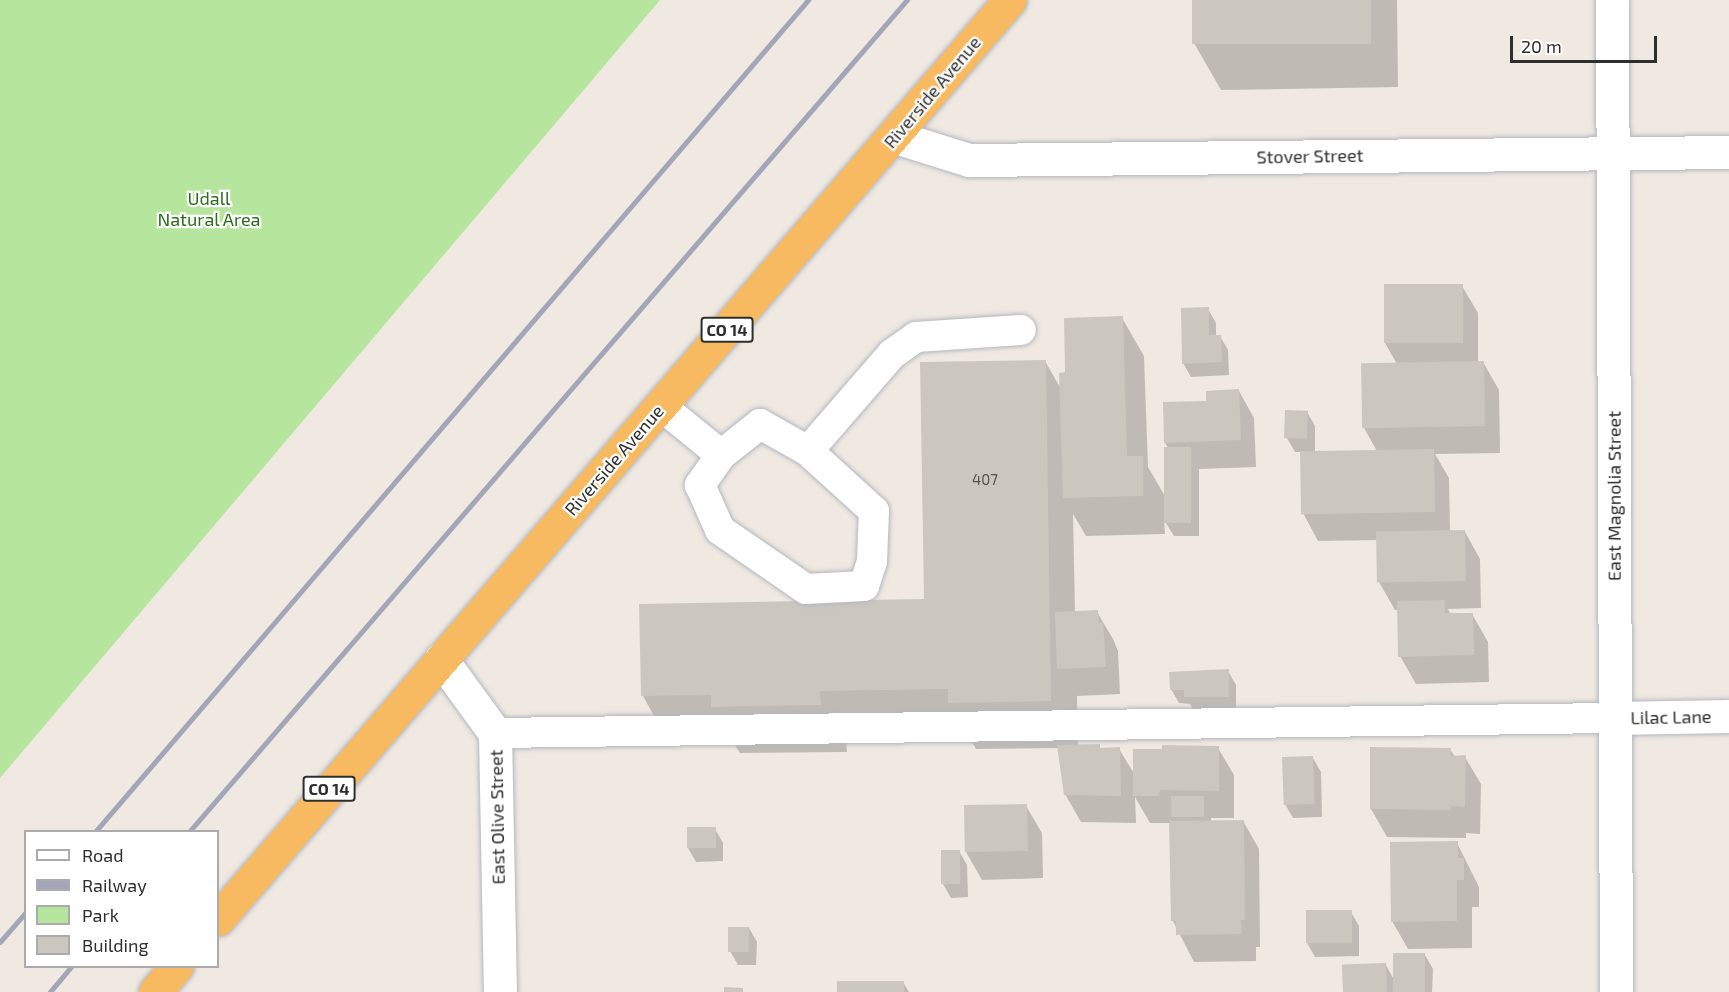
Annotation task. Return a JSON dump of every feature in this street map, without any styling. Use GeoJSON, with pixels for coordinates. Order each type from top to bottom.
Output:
{"type":"FeatureCollection","features":[{"type":"Feature","properties":{"kind":"highway","name":"Riverside Avenue"},"geometry":{"type":"LineString","coordinates":[[219,918],[895,137],[1010,0]]}},
{"type":"Feature","properties":{"kind":"highway"},"geometry":{"type":"LineString","coordinates":[[155,992],[175,968]]}},
{"type":"Feature","properties":{"kind":"street","name":"East Magnolia Street"},"geometry":{"type":"LineString","coordinates":[[1612,0],[1615,153],[1613,718],[1616,992]]}},
{"type":"Feature","properties":{"kind":"street","name":"Stover Street"},"geometry":{"type":"LineString","coordinates":[[895,137],[969,160],[1729,152]]}},
{"type":"Feature","properties":{"kind":"street","name":"East Olive Street"},"geometry":{"type":"LineString","coordinates":[[441,659],[495,733],[500,992]]}},
{"type":"Feature","properties":{"kind":"street","name":"Lilac Lane"},"geometry":{"type":"LineString","coordinates":[[1613,718],[1729,716]]}},
{"type":"Feature","properties":{"kind":"lane"},"geometry":{"type":"LineString","coordinates":[[808,451],[892,354],[916,337],[1021,330]]}},
{"type":"Feature","properties":{"kind":"lane"},"geometry":{"type":"LineString","coordinates":[[661,406],[721,455]]}},
{"type":"Feature","properties":{"kind":"lane"},"geometry":{"type":"LineString","coordinates":[[760,424],[808,451],[874,512],[872,562],[864,586],[806,588],[720,530],[700,485],[721,455],[760,424]]}},
{"type":"Feature","properties":{"kind":"lane"},"geometry":{"type":"LineString","coordinates":[[495,733],[1613,718]]}},
{"type":"Feature","properties":{"kind":"green space","name":"Udall Natural Area"},"geometry":{"type":"Polygon","coordinates":[[[0,0],[660,0],[0,778],[0,0]]]}},
{"type":"Feature","properties":{"kind":"building"},"geometry":{"type":"Polygon","coordinates":[[[1192,0],[1371,0],[1371,44],[1192,44],[1192,0]]]}},
{"type":"Feature","properties":{"kind":"building"},"geometry":{"type":"Polygon","coordinates":[[[1384,284],[1463,284],[1463,343],[1384,343],[1384,284]]]}},
{"type":"Feature","properties":{"kind":"building"},"geometry":{"type":"Polygon","coordinates":[[[1209,307],[1209,335],[1221,335],[1222,362],[1182,364],[1181,308],[1209,307]]]}},
{"type":"Feature","properties":{"kind":"building"},"geometry":{"type":"Polygon","coordinates":[[[1123,316],[1127,456],[1143,456],[1143,496],[1063,498],[1059,373],[1065,372],[1064,318],[1123,316]]]}},
{"type":"Feature","properties":{"kind":"building"},"geometry":{"type":"Polygon","coordinates":[[[1046,360],[1051,701],[948,703],[948,689],[820,691],[821,705],[711,707],[711,695],[641,696],[639,604],[924,599],[920,362],[1046,360]]]}},
{"type":"Feature","properties":{"kind":"building"},"geometry":{"type":"Polygon","coordinates":[[[1484,361],[1485,426],[1362,428],[1361,363],[1484,361]]]}},
{"type":"Feature","properties":{"kind":"building"},"geometry":{"type":"Polygon","coordinates":[[[1239,389],[1241,440],[1164,443],[1163,402],[1206,401],[1206,391],[1239,389]]]}},
{"type":"Feature","properties":{"kind":"building"},"geometry":{"type":"Polygon","coordinates":[[[1285,410],[1308,411],[1307,439],[1284,438],[1285,410]]]}},
{"type":"Feature","properties":{"kind":"building"},"geometry":{"type":"Polygon","coordinates":[[[1164,447],[1191,447],[1191,523],[1164,523],[1164,447]]]}},
{"type":"Feature","properties":{"kind":"building"},"geometry":{"type":"Polygon","coordinates":[[[1434,449],[1435,512],[1301,514],[1300,451],[1434,449]]]}},
{"type":"Feature","properties":{"kind":"building"},"geometry":{"type":"Polygon","coordinates":[[[1465,530],[1466,581],[1377,583],[1376,532],[1465,530]]]}},
{"type":"Feature","properties":{"kind":"building"},"geometry":{"type":"Polygon","coordinates":[[[1445,600],[1445,613],[1473,613],[1474,655],[1398,657],[1397,601],[1445,600]]]}},
{"type":"Feature","properties":{"kind":"building"},"geometry":{"type":"Polygon","coordinates":[[[1098,610],[1099,623],[1103,622],[1106,667],[1057,669],[1055,612],[1098,610]]]}},
{"type":"Feature","properties":{"kind":"building"},"geometry":{"type":"Polygon","coordinates":[[[1229,669],[1229,697],[1184,697],[1184,690],[1170,690],[1169,672],[1229,669]]]}},
{"type":"Feature","properties":{"kind":"building"},"geometry":{"type":"Polygon","coordinates":[[[1100,744],[1100,748],[1120,747],[1121,796],[1064,795],[1057,745],[1100,744]]]}},
{"type":"Feature","properties":{"kind":"building"},"geometry":{"type":"Polygon","coordinates":[[[1162,745],[1219,746],[1219,791],[1160,790],[1159,796],[1133,796],[1133,749],[1162,749],[1162,745]]]}},
{"type":"Feature","properties":{"kind":"building"},"geometry":{"type":"Polygon","coordinates":[[[1370,747],[1451,748],[1451,756],[1466,755],[1465,807],[1451,806],[1451,810],[1370,809],[1370,747]]]}},
{"type":"Feature","properties":{"kind":"building"},"geometry":{"type":"Polygon","coordinates":[[[1313,756],[1315,804],[1284,805],[1282,757],[1313,756]]]}},
{"type":"Feature","properties":{"kind":"building"},"geometry":{"type":"Polygon","coordinates":[[[1171,796],[1204,796],[1204,817],[1171,817],[1171,796]]]}},
{"type":"Feature","properties":{"kind":"building"},"geometry":{"type":"Polygon","coordinates":[[[1027,804],[1028,851],[965,852],[964,805],[1027,804]]]}},
{"type":"Feature","properties":{"kind":"building"},"geometry":{"type":"Polygon","coordinates":[[[1244,820],[1245,920],[1241,920],[1242,934],[1176,935],[1176,921],[1171,921],[1169,821],[1244,820]]]}},
{"type":"Feature","properties":{"kind":"building"},"geometry":{"type":"Polygon","coordinates":[[[687,827],[716,827],[716,848],[687,848],[687,827]]]}},
{"type":"Feature","properties":{"kind":"building"},"geometry":{"type":"Polygon","coordinates":[[[1458,841],[1458,858],[1464,858],[1464,880],[1457,880],[1457,921],[1391,922],[1390,842],[1458,841]]]}},
{"type":"Feature","properties":{"kind":"building"},"geometry":{"type":"Polygon","coordinates":[[[941,850],[960,850],[960,884],[941,884],[941,850]]]}},
{"type":"Feature","properties":{"kind":"building"},"geometry":{"type":"Polygon","coordinates":[[[1306,910],[1352,910],[1352,943],[1306,943],[1306,910]]]}},
{"type":"Feature","properties":{"kind":"building"},"geometry":{"type":"Polygon","coordinates":[[[728,927],[749,927],[749,952],[728,952],[728,927]]]}},
{"type":"Feature","properties":{"kind":"building"},"geometry":{"type":"Polygon","coordinates":[[[1393,953],[1425,953],[1425,992],[1393,992],[1393,953]]]}},
{"type":"Feature","properties":{"kind":"building"},"geometry":{"type":"Polygon","coordinates":[[[1386,963],[1387,992],[1343,992],[1342,965],[1386,963]]]}},
{"type":"Feature","properties":{"kind":"building"},"geometry":{"type":"Polygon","coordinates":[[[837,981],[904,981],[904,992],[837,992],[837,981]]]}},
{"type":"Feature","properties":{"kind":"building"},"geometry":{"type":"Polygon","coordinates":[[[724,987],[743,988],[743,992],[724,992],[724,987]]]}},
{"type":"Feature","properties":{"kind":"railway"},"geometry":{"type":"LineString","coordinates":[[97,830],[808,0]]}},
{"type":"Feature","properties":{"kind":"railway"},"geometry":{"type":"LineString","coordinates":[[191,830],[907,0]]}},
{"type":"Feature","properties":{"kind":"railway"},"geometry":{"type":"LineString","coordinates":[[0,942],[24,914]]}},
{"type":"Feature","properties":{"kind":"railway"},"geometry":{"type":"LineString","coordinates":[[50,992],[70,968]]}}]}
